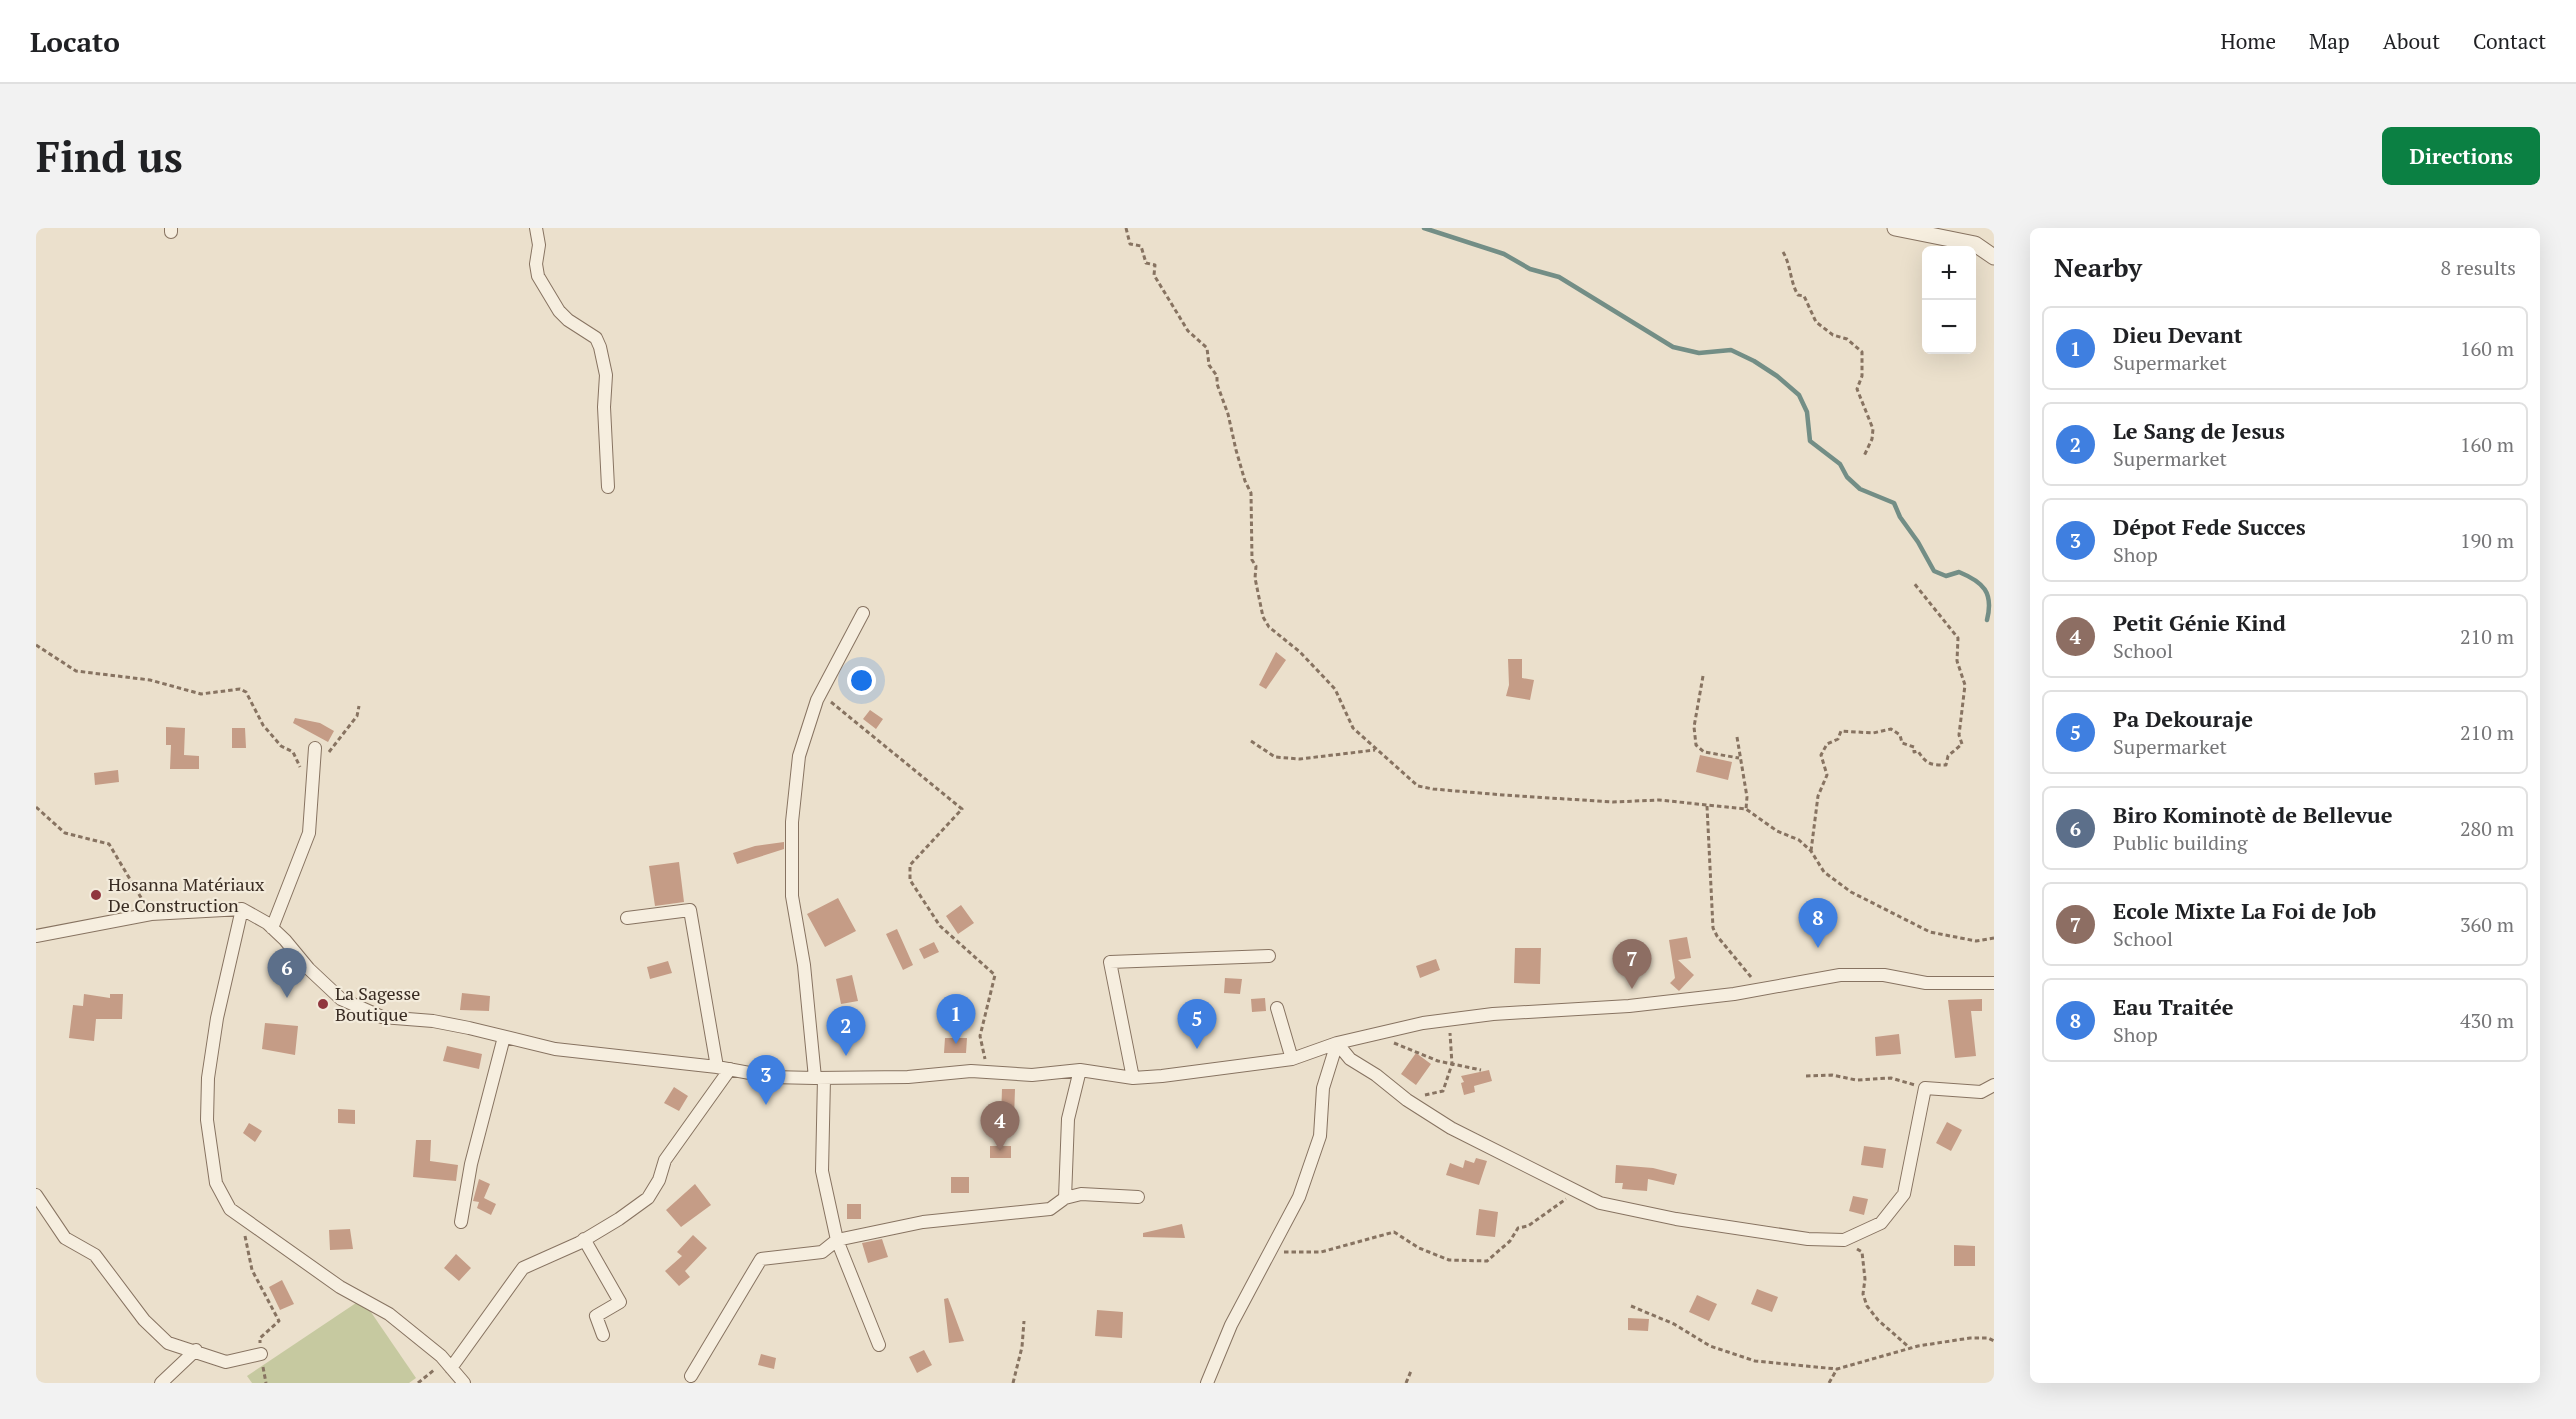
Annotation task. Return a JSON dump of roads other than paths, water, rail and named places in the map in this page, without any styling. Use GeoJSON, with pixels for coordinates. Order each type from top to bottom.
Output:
{"type":"FeatureCollection","features":[{"type":"Feature","properties":{"kind":"street"},"geometry":{"type":"LineString","coordinates":[[536,228],[539,245],[536,264],[538,276],[559,312],[596,338],[600,347],[606,375],[604,407],[608,486]]}},
{"type":"Feature","properties":{"kind":"street"},"geometry":{"type":"LineString","coordinates":[[1895,228],[1975,244],[1994,257]]}},
{"type":"Feature","properties":{"kind":"street"},"geometry":{"type":"LineString","coordinates":[[863,613],[817,700],[799,756],[792,822],[792,896],[820,1078],[822,1171],[837,1240],[879,1345]]}},
{"type":"Feature","properties":{"kind":"street"},"geometry":{"type":"LineString","coordinates":[[272,928],[309,833],[315,754]]}},
{"type":"Feature","properties":{"kind":"street"},"geometry":{"type":"LineString","coordinates":[[242,909],[217,1018],[208,1078],[207,1120],[216,1183],[230,1209],[340,1287],[389,1314],[448,1364],[464,1383]]}},
{"type":"Feature","properties":{"kind":"street"},"geometry":{"type":"LineString","coordinates":[[36,936],[151,914],[242,909],[272,928],[309,969],[341,999],[382,1017],[434,1021],[555,1049],[717,1066],[771,1077],[820,1078],[988,1072],[1032,1075],[1080,1070],[1133,1078],[1209,1071],[1292,1059],[1337,1043],[1423,1023],[1566,1008],[1629,1006],[1734,994],[1840,975],[1884,975],[1926,983],[1994,983]]}},
{"type":"Feature","properties":{"kind":"street"},"geometry":{"type":"LineString","coordinates":[[627,918],[690,910],[717,1066]]}},
{"type":"Feature","properties":{"kind":"street"},"geometry":{"type":"LineString","coordinates":[[1133,1078],[1110,962],[1269,956]]}},
{"type":"Feature","properties":{"kind":"street"},"geometry":{"type":"LineString","coordinates":[[1277,1008],[1292,1059]]}},
{"type":"Feature","properties":{"kind":"street"},"geometry":{"type":"LineString","coordinates":[[461,1222],[471,1164],[504,1037]]}},
{"type":"Feature","properties":{"kind":"street"},"geometry":{"type":"LineString","coordinates":[[1337,1043],[1350,1059],[1451,1128],[1600,1203],[1676,1219],[1808,1239],[1844,1240],[1881,1223],[1904,1194],[1925,1088],[1981,1092],[1994,1085]]}},
{"type":"Feature","properties":{"kind":"street"},"geometry":{"type":"LineString","coordinates":[[1207,1383],[1231,1325],[1299,1197],[1320,1136],[1323,1088],[1337,1043]]}},
{"type":"Feature","properties":{"kind":"street"},"geometry":{"type":"LineString","coordinates":[[448,1364],[523,1268],[619,1220],[648,1198],[659,1180],[665,1160],[730,1069]]}},
{"type":"Feature","properties":{"kind":"street"},"geometry":{"type":"LineString","coordinates":[[1065,1198],[1068,1119],[1080,1070]]}},
{"type":"Feature","properties":{"kind":"street"},"geometry":{"type":"LineString","coordinates":[[692,1376],[761,1259],[822,1252],[837,1240],[922,1222],[1050,1209],[1065,1198],[1081,1194],[1138,1197]]}},
{"type":"Feature","properties":{"kind":"street"},"geometry":{"type":"LineString","coordinates":[[36,1195],[65,1238],[95,1255],[144,1320],[168,1343],[196,1350],[226,1362],[261,1354]]}},
{"type":"Feature","properties":{"kind":"street"},"geometry":{"type":"LineString","coordinates":[[584,1239],[620,1302],[596,1316],[603,1335]]}},
{"type":"Feature","properties":{"kind":"street"},"geometry":{"type":"LineString","coordinates":[[161,1383],[196,1350]]}},
{"type":"Feature","properties":{"kind":"waterway"},"geometry":{"type":"LineString","coordinates":[[1424,228],[1504,254],[1530,269],[1559,277],[1673,347],[1699,353],[1731,350],[1777,376],[1799,395],[1807,412],[1810,441],[1840,464],[1847,477],[1860,489],[1894,503],[1900,517],[1918,542],[1934,571],[1946,576],[1959,572],[1985,589],[1989,602],[1987,620]]}},
{"type":"Feature","properties":{"kind":"place","name":"Hosanna Matériaux De Construction"},"geometry":{"type":"Point","coordinates":[96,895]}},
{"type":"Feature","properties":{"kind":"place","name":"Eau Traitée"},"geometry":{"type":"Point","coordinates":[1818,948]}},
{"type":"Feature","properties":{"kind":"place","name":"Ecole Mixte La Foi de Job"},"geometry":{"type":"Point","coordinates":[1632,989]}},
{"type":"Feature","properties":{"kind":"place","name":"Biro Kominotè de Bellevue"},"geometry":{"type":"Point","coordinates":[287,998]}},
{"type":"Feature","properties":{"kind":"place","name":"La Sagesse Boutique"},"geometry":{"type":"Point","coordinates":[323,1004]}},
{"type":"Feature","properties":{"kind":"place","name":"Dieu Devant"},"geometry":{"type":"Point","coordinates":[956,1044]}},
{"type":"Feature","properties":{"kind":"place","name":"Pa Dekouraje"},"geometry":{"type":"Point","coordinates":[1197,1049]}},
{"type":"Feature","properties":{"kind":"place","name":"Le Sang de Jesus"},"geometry":{"type":"Point","coordinates":[846,1056]}},
{"type":"Feature","properties":{"kind":"place","name":"Dépot Fede Succes"},"geometry":{"type":"Point","coordinates":[766,1105]}},
{"type":"Feature","properties":{"kind":"place","name":"Petit Génie Kind"},"geometry":{"type":"Point","coordinates":[1000,1151]}}]}
